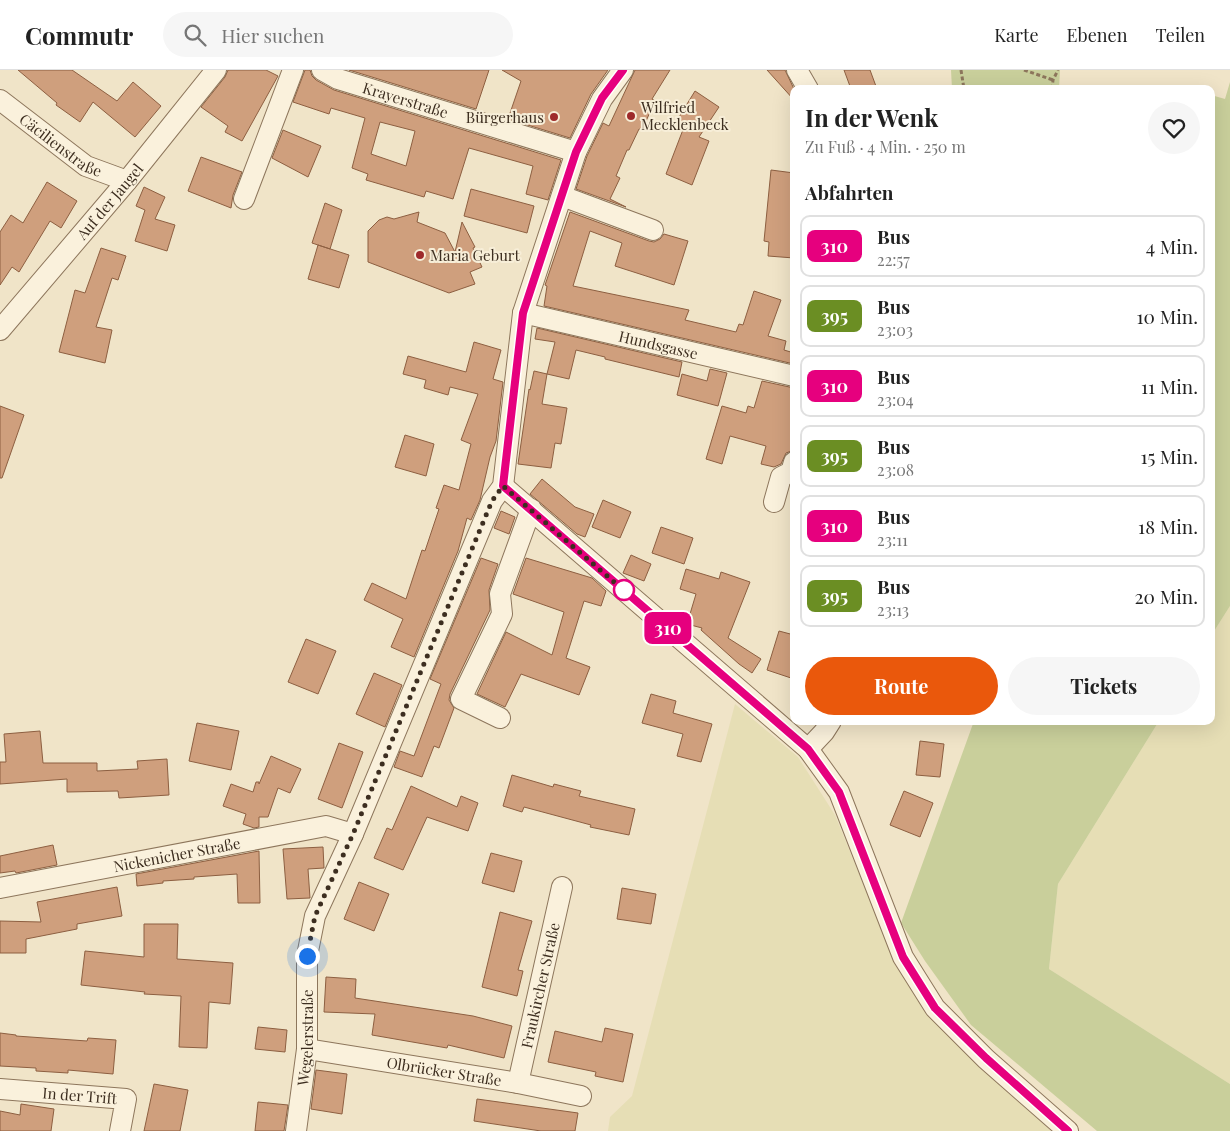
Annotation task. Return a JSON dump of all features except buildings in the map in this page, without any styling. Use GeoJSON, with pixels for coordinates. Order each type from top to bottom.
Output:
{"type":"FeatureCollection","features":[{"type":"Feature","properties":{"kind":"street","name":"Auf der Jaugel"},"geometry":{"type":"LineString","coordinates":[[0,330],[127,181],[216,70]]}},
{"type":"Feature","properties":{"kind":"street"},"geometry":{"type":"LineString","coordinates":[[244,199],[293,70]]}},
{"type":"Feature","properties":{"kind":"street","name":"Krayerstraße"},"geometry":{"type":"LineString","coordinates":[[322,70],[338,78],[576,152]]}},
{"type":"Feature","properties":{"kind":"street"},"geometry":{"type":"LineString","coordinates":[[623,70],[602,98],[576,152],[523,313],[503,486],[808,749],[839,792],[903,957],[935,1008],[986,1058],[1068,1131]]}},
{"type":"Feature","properties":{"kind":"street"},"geometry":{"type":"LineString","coordinates":[[797,70],[806,85]]}},
{"type":"Feature","properties":{"kind":"street","name":"Cäcilienstraße"},"geometry":{"type":"LineString","coordinates":[[0,100],[86,166],[127,181]]}},
{"type":"Feature","properties":{"kind":"street"},"geometry":{"type":"LineString","coordinates":[[562,196],[653,230]]}},
{"type":"Feature","properties":{"kind":"street","name":"Hundsgasse"},"geometry":{"type":"LineString","coordinates":[[523,313],[790,375]]}},
{"type":"Feature","properties":{"kind":"street"},"geometry":{"type":"LineString","coordinates":[[774,502],[782,477],[790,473]]}},
{"type":"Feature","properties":{"kind":"street","name":"Wegelerstraße"},"geometry":{"type":"LineString","coordinates":[[296,1131],[307,1049],[307,956],[315,916],[353,834],[492,501],[503,486]]}},
{"type":"Feature","properties":{"kind":"street"},"geometry":{"type":"LineString","coordinates":[[500,718],[460,699],[502,614],[500,594],[531,509]]}},
{"type":"Feature","properties":{"kind":"street"},"geometry":{"type":"LineString","coordinates":[[808,749],[828,725]]}},
{"type":"Feature","properties":{"kind":"street","name":"Nickenicher Straße"},"geometry":{"type":"LineString","coordinates":[[0,888],[326,826],[353,834]]}},
{"type":"Feature","properties":{"kind":"street","name":"Fraukircher Straße"},"geometry":{"type":"LineString","coordinates":[[518,1083],[562,887]]}},
{"type":"Feature","properties":{"kind":"street","name":"Olbrücker Straße"},"geometry":{"type":"LineString","coordinates":[[307,1049],[518,1083],[581,1096]]}},
{"type":"Feature","properties":{"kind":"street","name":"In der Trift"},"geometry":{"type":"LineString","coordinates":[[0,1089],[126,1099],[120,1131]]}},
{"type":"Feature","properties":{"kind":"path"},"geometry":{"type":"LineString","coordinates":[[961,70],[963,85]]}},
{"type":"Feature","properties":{"kind":"path"},"geometry":{"type":"LineString","coordinates":[[1024,70],[1053,80]]}},
{"type":"Feature","properties":{"kind":"path"},"geometry":{"type":"LineString","coordinates":[[1052,85],[1058,70]]}},
{"type":"Feature","properties":{"kind":"shaded area"},"geometry":{"type":"Polygon","coordinates":[[[1230,606],[1230,1084],[1049,969],[1058,884],[1157,725],[1215,725],[1215,630],[1230,606]]]}},
{"type":"Feature","properties":{"kind":"shaded area"},"geometry":{"type":"Polygon","coordinates":[[[735,704],[798,757],[835,815],[896,964],[931,1015],[1051,1131],[608,1131],[610,1117],[632,1096],[735,704]]]}},
{"type":"Feature","properties":{"kind":"green space"},"geometry":{"type":"Polygon","coordinates":[[[951,70],[1060,70],[1059,85],[952,85],[951,70]]]}},
{"type":"Feature","properties":{"kind":"green space"},"geometry":{"type":"Polygon","coordinates":[[[1230,82],[1230,606],[1215,630],[1215,96],[1225,99],[1230,82]]]}},
{"type":"Feature","properties":{"kind":"green space"},"geometry":{"type":"Polygon","coordinates":[[[973,725],[1157,725],[1058,884],[1049,969],[1230,1084],[1230,1131],[1097,1131],[971,1025],[925,961],[901,923],[973,725]]]}},
{"type":"Feature","properties":{"kind":"bus line","name":"310"},"geometry":{"type":"LineString","coordinates":[[623,70],[602,98],[576,152],[523,313],[503,486],[808,749],[839,792],[903,957],[935,1008],[986,1058],[1068,1131]]}},
{"type":"Feature","properties":{"kind":"place","name":"Wilfried Mecklenbeck"},"geometry":{"type":"Point","coordinates":[631,116]}},
{"type":"Feature","properties":{"kind":"place","name":"Bürgerhaus"},"geometry":{"type":"Point","coordinates":[554,117]}},
{"type":"Feature","properties":{"kind":"place","name":"Maria Geburt"},"geometry":{"type":"Point","coordinates":[420,255]}},
{"type":"Feature","properties":{"kind":"route"},"geometry":{"type":"LineString","coordinates":[[307,956],[315,916],[353,834],[492,501],[503,486],[628,594],[624,590]]}}]}
